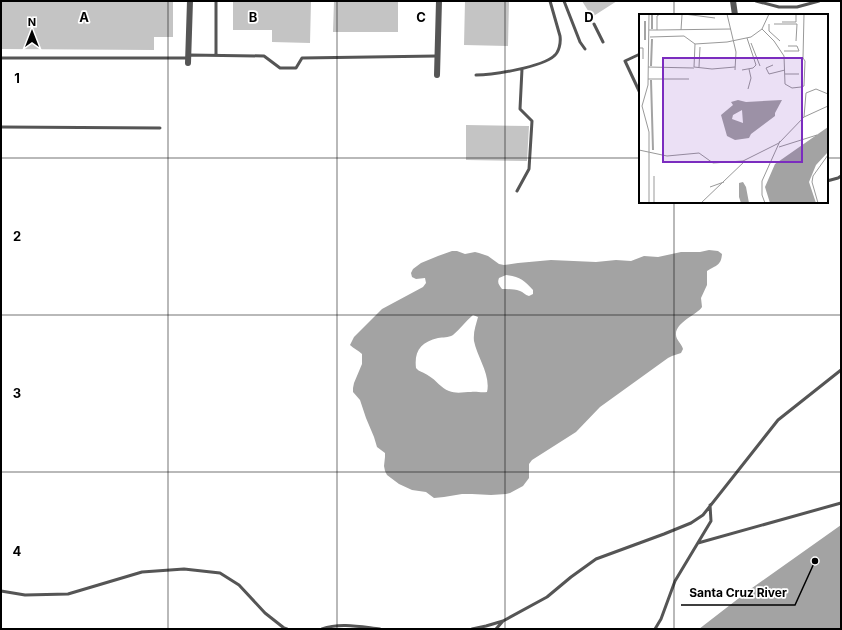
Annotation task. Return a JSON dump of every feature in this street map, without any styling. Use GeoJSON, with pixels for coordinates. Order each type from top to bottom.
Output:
{"type":"FeatureCollection","features":[{"type":"Feature","properties":{"kind":"street"},"geometry":{"type":"LineString","coordinates":[[189,58],[190,1]]}},
{"type":"Feature","properties":{"kind":"street"},"geometry":{"type":"LineString","coordinates":[[437,75],[439,1]]}},
{"type":"Feature","properties":{"kind":"street"},"geometry":{"type":"LineString","coordinates":[[733,1],[735,14]]}},
{"type":"Feature","properties":{"kind":"lane"},"geometry":{"type":"LineString","coordinates":[[216,1],[216,55]]}},
{"type":"Feature","properties":{"kind":"lane"},"geometry":{"type":"LineString","coordinates":[[476,75],[522,69],[555,56],[561,41],[550,1]]}},
{"type":"Feature","properties":{"kind":"lane"},"geometry":{"type":"LineString","coordinates":[[564,1],[580,42],[585,49]]}},
{"type":"Feature","properties":{"kind":"lane"},"geometry":{"type":"LineString","coordinates":[[756,1],[779,7],[797,7],[819,1]]}},
{"type":"Feature","properties":{"kind":"lane"},"geometry":{"type":"LineString","coordinates":[[594,24],[603,42]]}},
{"type":"Feature","properties":{"kind":"lane"},"geometry":{"type":"LineString","coordinates":[[639,54],[625,61],[639,91]]}},
{"type":"Feature","properties":{"kind":"lane"},"geometry":{"type":"LineString","coordinates":[[1,58],[189,58],[216,55],[264,56],[280,68],[296,68],[302,58],[438,56]]}},
{"type":"Feature","properties":{"kind":"lane"},"geometry":{"type":"LineString","coordinates":[[517,191],[529,170],[532,121],[520,109],[522,69]]}},
{"type":"Feature","properties":{"kind":"lane"},"geometry":{"type":"LineString","coordinates":[[1,127],[160,128]]}},
{"type":"Feature","properties":{"kind":"lane"},"geometry":{"type":"LineString","coordinates":[[828,181],[841,176]]}},
{"type":"Feature","properties":{"kind":"lane"},"geometry":{"type":"LineString","coordinates":[[472,629],[503,621],[547,597],[596,559],[691,523],[702,515],[778,420],[841,370]]}},
{"type":"Feature","properties":{"kind":"lane"},"geometry":{"type":"LineString","coordinates":[[698,543],[841,503]]}},
{"type":"Feature","properties":{"kind":"lane"},"geometry":{"type":"LineString","coordinates":[[655,629],[661,620],[675,581],[711,521],[710,505]]}},
{"type":"Feature","properties":{"kind":"lane"},"geometry":{"type":"LineString","coordinates":[[1,590],[25,595],[68,594],[142,572],[184,569],[220,573],[239,585],[265,613],[287,629]]}},
{"type":"Feature","properties":{"kind":"lane"},"geometry":{"type":"LineString","coordinates":[[496,629],[503,621]]}},
{"type":"Feature","properties":{"kind":"lane"},"geometry":{"type":"LineString","coordinates":[[322,629],[340,626],[380,629]]}},
{"type":"Feature","properties":{"kind":"shaded area"},"geometry":{"type":"Polygon","coordinates":[[[709,250],[718,251],[722,254],[718,265],[707,271],[707,285],[701,298],[702,307],[682,323],[677,330],[676,337],[683,349],[681,353],[668,358],[600,407],[576,432],[532,460],[529,464],[529,478],[523,486],[506,494],[462,494],[434,498],[426,492],[412,490],[399,484],[387,475],[384,466],[385,453],[377,447],[360,400],[353,392],[354,383],[362,364],[362,354],[350,345],[354,337],[382,309],[423,287],[426,283],[425,278],[416,279],[412,277],[411,273],[413,269],[421,263],[452,251],[465,254],[475,252],[479,253],[488,256],[499,264],[504,265],[551,260],[596,262],[616,260],[631,261],[644,256],[658,257],[681,252],[700,252],[709,250]],[[506,275],[498,280],[502,289],[518,290],[529,296],[533,294],[533,290],[524,281],[506,275]],[[473,315],[453,335],[427,342],[420,348],[416,357],[417,369],[432,378],[446,390],[452,392],[487,392],[487,379],[474,341],[474,332],[478,317],[473,315]]]}},
{"type":"Feature","properties":{"kind":"shaded area"},"geometry":{"type":"Polygon","coordinates":[[[841,525],[841,629],[699,629],[752,588],[841,525]]]}},
{"type":"Feature","properties":{"kind":"building"},"geometry":{"type":"Polygon","coordinates":[[[1,1],[173,1],[173,37],[154,37],[154,50],[1,49],[1,1]]]}},
{"type":"Feature","properties":{"kind":"building"},"geometry":{"type":"Polygon","coordinates":[[[233,1],[311,1],[310,43],[272,42],[272,30],[233,30],[233,1]]]}},
{"type":"Feature","properties":{"kind":"building"},"geometry":{"type":"Polygon","coordinates":[[[334,1],[398,1],[398,32],[333,32],[334,1]]]}},
{"type":"Feature","properties":{"kind":"building"},"geometry":{"type":"Polygon","coordinates":[[[465,1],[509,1],[508,46],[464,45],[465,1]]]}},
{"type":"Feature","properties":{"kind":"building"},"geometry":{"type":"Polygon","coordinates":[[[582,1],[617,1],[592,17],[582,1]]]}},
{"type":"Feature","properties":{"kind":"building"},"geometry":{"type":"Polygon","coordinates":[[[466,125],[529,126],[527,161],[466,160],[466,125]]]}},
{"type":"Feature","properties":{"kind":"place","name":"Santa Cruz River"},"geometry":{"type":"Point","coordinates":[815,561]}}]}
